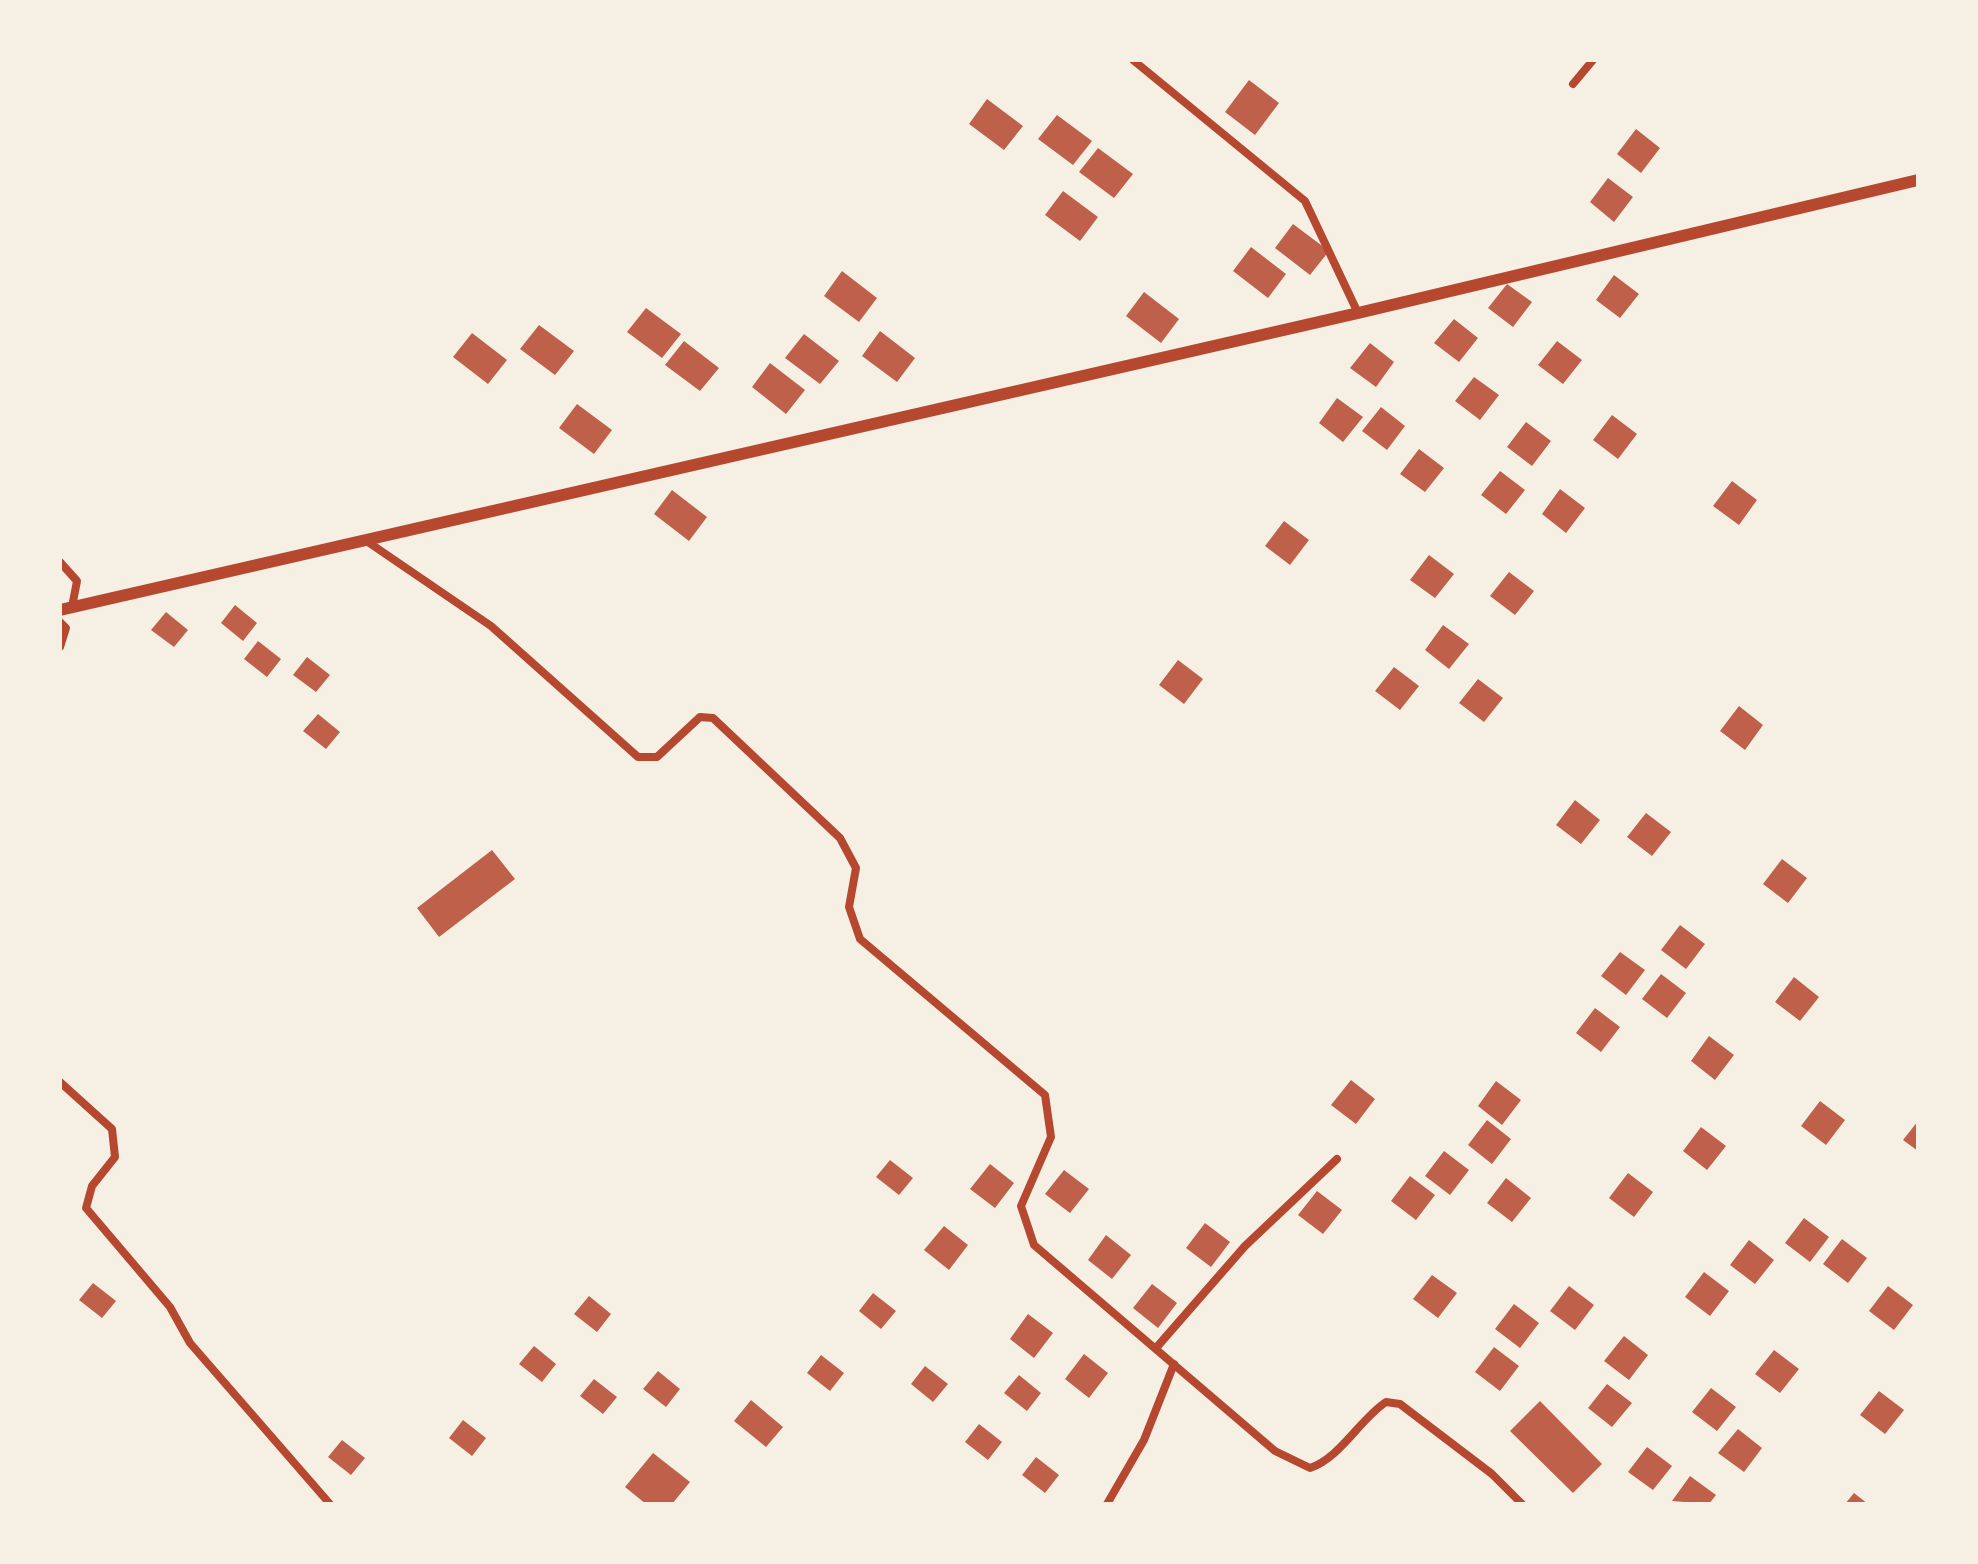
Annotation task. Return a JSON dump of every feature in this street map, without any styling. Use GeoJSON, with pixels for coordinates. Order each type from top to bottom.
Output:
{"type":"FeatureCollection","features":[{"type":"Feature","properties":{"kind":"main road"},"geometry":{"type":"LineString","coordinates":[[66,608],[1358,313],[1918,180]]}},
{"type":"Feature","properties":{"kind":"street"},"geometry":{"type":"LineString","coordinates":[[1133,60],[1305,201],[1358,313]]}},
{"type":"Feature","properties":{"kind":"street"},"geometry":{"type":"LineString","coordinates":[[1573,84],[1593,60]]}},
{"type":"Feature","properties":{"kind":"street"},"geometry":{"type":"LineString","coordinates":[[365,540],[491,626],[638,757],[657,757],[700,717],[713,718],[840,838],[856,868],[849,907],[860,939],[1045,1095],[1051,1137],[1021,1206],[1034,1245],[1275,1451],[1310,1468],[1323,1464],[1375,1409],[1386,1402],[1400,1404],[1492,1474],[1522,1504]]}},
{"type":"Feature","properties":{"kind":"street"},"geometry":{"type":"LineString","coordinates":[[60,562],[77,581],[66,608]]}},
{"type":"Feature","properties":{"kind":"street"},"geometry":{"type":"LineString","coordinates":[[60,622],[66,628],[60,647]]}},
{"type":"Feature","properties":{"kind":"street"},"geometry":{"type":"LineString","coordinates":[[60,1082],[112,1129],[115,1157],[92,1186],[86,1208],[170,1307],[190,1343],[330,1504]]}},
{"type":"Feature","properties":{"kind":"street"},"geometry":{"type":"LineString","coordinates":[[1156,1348],[1245,1246],[1337,1159]]}},
{"type":"Feature","properties":{"kind":"street"},"geometry":{"type":"LineString","coordinates":[[1107,1504],[1144,1440],[1174,1364]]}},
{"type":"Feature","properties":{"kind":"building"},"geometry":{"type":"Polygon","coordinates":[[[1249,80],[1279,103],[1255,135],[1225,112],[1249,80]]]}},
{"type":"Feature","properties":{"kind":"building"},"geometry":{"type":"Polygon","coordinates":[[[987,99],[1023,126],[1004,150],[969,124],[987,99]]]}},
{"type":"Feature","properties":{"kind":"building"},"geometry":{"type":"Polygon","coordinates":[[[1057,115],[1092,141],[1073,165],[1038,139],[1057,115]]]}},
{"type":"Feature","properties":{"kind":"building"},"geometry":{"type":"Polygon","coordinates":[[[1636,129],[1660,148],[1641,173],[1617,154],[1636,129]]]}},
{"type":"Feature","properties":{"kind":"building"},"geometry":{"type":"Polygon","coordinates":[[[1098,148],[1133,174],[1114,198],[1079,172],[1098,148]]]}},
{"type":"Feature","properties":{"kind":"building"},"geometry":{"type":"Polygon","coordinates":[[[1608,178],[1633,197],[1614,222],[1590,202],[1608,178]]]}},
{"type":"Feature","properties":{"kind":"building"},"geometry":{"type":"Polygon","coordinates":[[[1063,191],[1098,217],[1080,241],[1045,215],[1063,191]]]}},
{"type":"Feature","properties":{"kind":"building"},"geometry":{"type":"Polygon","coordinates":[[[1293,224],[1329,251],[1310,275],[1275,248],[1293,224]]]}},
{"type":"Feature","properties":{"kind":"building"},"geometry":{"type":"Polygon","coordinates":[[[1251,247],[1286,274],[1268,298],[1233,271],[1251,247]]]}},
{"type":"Feature","properties":{"kind":"building"},"geometry":{"type":"Polygon","coordinates":[[[842,271],[877,298],[859,322],[824,296],[842,271]]]}},
{"type":"Feature","properties":{"kind":"building"},"geometry":{"type":"Polygon","coordinates":[[[1614,275],[1639,294],[1620,318],[1596,300],[1614,275]]]}},
{"type":"Feature","properties":{"kind":"building"},"geometry":{"type":"Polygon","coordinates":[[[1507,284],[1532,302],[1513,327],[1488,308],[1507,284]]]}},
{"type":"Feature","properties":{"kind":"building"},"geometry":{"type":"Polygon","coordinates":[[[1144,292],[1179,319],[1161,343],[1126,316],[1144,292]]]}},
{"type":"Feature","properties":{"kind":"building"},"geometry":{"type":"Polygon","coordinates":[[[646,308],[681,334],[662,358],[627,332],[646,308]]]}},
{"type":"Feature","properties":{"kind":"building"},"geometry":{"type":"Polygon","coordinates":[[[1454,319],[1478,338],[1459,362],[1434,343],[1454,319]]]}},
{"type":"Feature","properties":{"kind":"building"},"geometry":{"type":"Polygon","coordinates":[[[539,325],[574,351],[555,375],[520,349],[539,325]]]}},
{"type":"Feature","properties":{"kind":"building"},"geometry":{"type":"Polygon","coordinates":[[[880,331],[915,358],[897,382],[862,356],[880,331]]]}},
{"type":"Feature","properties":{"kind":"building"},"geometry":{"type":"Polygon","coordinates":[[[472,333],[507,360],[488,384],[453,357],[472,333]]]}},
{"type":"Feature","properties":{"kind":"building"},"geometry":{"type":"Polygon","coordinates":[[[804,334],[839,361],[820,384],[785,358],[804,334]]]}},
{"type":"Feature","properties":{"kind":"building"},"geometry":{"type":"Polygon","coordinates":[[[684,341],[719,368],[700,391],[665,365],[684,341]]]}},
{"type":"Feature","properties":{"kind":"building"},"geometry":{"type":"Polygon","coordinates":[[[1557,341],[1582,360],[1563,384],[1538,365],[1557,341]]]}},
{"type":"Feature","properties":{"kind":"building"},"geometry":{"type":"Polygon","coordinates":[[[1370,343],[1394,362],[1376,387],[1350,368],[1370,343]]]}},
{"type":"Feature","properties":{"kind":"building"},"geometry":{"type":"Polygon","coordinates":[[[770,363],[805,390],[786,414],[752,387],[770,363]]]}},
{"type":"Feature","properties":{"kind":"building"},"geometry":{"type":"Polygon","coordinates":[[[1474,377],[1499,395],[1480,420],[1455,401],[1474,377]]]}},
{"type":"Feature","properties":{"kind":"building"},"geometry":{"type":"Polygon","coordinates":[[[1337,398],[1363,417],[1343,442],[1319,423],[1337,398]]]}},
{"type":"Feature","properties":{"kind":"building"},"geometry":{"type":"Polygon","coordinates":[[[577,404],[612,430],[594,454],[559,428],[577,404]]]}},
{"type":"Feature","properties":{"kind":"building"},"geometry":{"type":"Polygon","coordinates":[[[1381,407],[1405,426],[1387,450],[1362,431],[1381,407]]]}},
{"type":"Feature","properties":{"kind":"building"},"geometry":{"type":"Polygon","coordinates":[[[1612,415],[1637,434],[1618,459],[1593,440],[1612,415]]]}},
{"type":"Feature","properties":{"kind":"building"},"geometry":{"type":"Polygon","coordinates":[[[1526,422],[1551,441],[1532,466],[1507,447],[1526,422]]]}},
{"type":"Feature","properties":{"kind":"building"},"geometry":{"type":"Polygon","coordinates":[[[1419,449],[1444,468],[1425,492],[1400,474],[1419,449]]]}},
{"type":"Feature","properties":{"kind":"building"},"geometry":{"type":"Polygon","coordinates":[[[1500,471],[1525,490],[1506,514],[1481,495],[1500,471]]]}},
{"type":"Feature","properties":{"kind":"building"},"geometry":{"type":"Polygon","coordinates":[[[1732,481],[1757,500],[1739,525],[1713,506],[1732,481]]]}},
{"type":"Feature","properties":{"kind":"building"},"geometry":{"type":"Polygon","coordinates":[[[1560,489],[1585,508],[1566,533],[1542,514],[1560,489]]]}},
{"type":"Feature","properties":{"kind":"building"},"geometry":{"type":"Polygon","coordinates":[[[672,490],[707,517],[689,541],[654,514],[672,490]]]}},
{"type":"Feature","properties":{"kind":"building"},"geometry":{"type":"Polygon","coordinates":[[[1284,521],[1309,540],[1290,565],[1265,546],[1284,521]]]}},
{"type":"Feature","properties":{"kind":"building"},"geometry":{"type":"Polygon","coordinates":[[[1429,555],[1454,574],[1435,598],[1410,580],[1429,555]]]}},
{"type":"Feature","properties":{"kind":"building"},"geometry":{"type":"Polygon","coordinates":[[[1509,572],[1534,591],[1515,615],[1490,596],[1509,572]]]}},
{"type":"Feature","properties":{"kind":"building"},"geometry":{"type":"Polygon","coordinates":[[[235,605],[257,623],[243,641],[221,623],[235,605]]]}},
{"type":"Feature","properties":{"kind":"building"},"geometry":{"type":"Polygon","coordinates":[[[166,612],[188,630],[174,647],[151,630],[166,612]]]}},
{"type":"Feature","properties":{"kind":"building"},"geometry":{"type":"Polygon","coordinates":[[[1443,625],[1469,644],[1449,669],[1425,650],[1443,625]]]}},
{"type":"Feature","properties":{"kind":"building"},"geometry":{"type":"Polygon","coordinates":[[[258,641],[281,659],[267,677],[244,659],[258,641]]]}},
{"type":"Feature","properties":{"kind":"building"},"geometry":{"type":"Polygon","coordinates":[[[307,657],[330,675],[316,692],[293,675],[307,657]]]}},
{"type":"Feature","properties":{"kind":"building"},"geometry":{"type":"Polygon","coordinates":[[[1178,660],[1203,679],[1184,704],[1159,685],[1178,660]]]}},
{"type":"Feature","properties":{"kind":"building"},"geometry":{"type":"Polygon","coordinates":[[[1394,667],[1419,686],[1400,710],[1375,691],[1394,667]]]}},
{"type":"Feature","properties":{"kind":"building"},"geometry":{"type":"Polygon","coordinates":[[[1478,679],[1503,698],[1484,722],[1459,703],[1478,679]]]}},
{"type":"Feature","properties":{"kind":"building"},"geometry":{"type":"Polygon","coordinates":[[[1739,706],[1763,725],[1745,750],[1720,731],[1739,706]]]}},
{"type":"Feature","properties":{"kind":"building"},"geometry":{"type":"Polygon","coordinates":[[[318,714],[340,732],[326,749],[303,731],[318,714]]]}},
{"type":"Feature","properties":{"kind":"building"},"geometry":{"type":"Polygon","coordinates":[[[1575,800],[1600,820],[1581,844],[1556,825],[1575,800]]]}},
{"type":"Feature","properties":{"kind":"building"},"geometry":{"type":"Polygon","coordinates":[[[1646,813],[1671,832],[1652,856],[1627,837],[1646,813]]]}},
{"type":"Feature","properties":{"kind":"building"},"geometry":{"type":"Polygon","coordinates":[[[492,850],[515,879],[439,937],[417,908],[492,850]]]}},
{"type":"Feature","properties":{"kind":"building"},"geometry":{"type":"Polygon","coordinates":[[[1782,859],[1807,878],[1788,903],[1763,884],[1782,859]]]}},
{"type":"Feature","properties":{"kind":"building"},"geometry":{"type":"Polygon","coordinates":[[[1680,925],[1705,944],[1686,969],[1661,950],[1680,925]]]}},
{"type":"Feature","properties":{"kind":"building"},"geometry":{"type":"Polygon","coordinates":[[[1620,952],[1645,970],[1626,995],[1601,976],[1620,952]]]}},
{"type":"Feature","properties":{"kind":"building"},"geometry":{"type":"Polygon","coordinates":[[[1661,974],[1686,993],[1667,1018],[1642,999],[1661,974]]]}},
{"type":"Feature","properties":{"kind":"building"},"geometry":{"type":"Polygon","coordinates":[[[1794,977],[1819,997],[1800,1021],[1775,1002],[1794,977]]]}},
{"type":"Feature","properties":{"kind":"building"},"geometry":{"type":"Polygon","coordinates":[[[1595,1008],[1620,1027],[1601,1052],[1576,1033],[1595,1008]]]}},
{"type":"Feature","properties":{"kind":"building"},"geometry":{"type":"Polygon","coordinates":[[[1709,1036],[1734,1055],[1715,1080],[1691,1061],[1709,1036]]]}},
{"type":"Feature","properties":{"kind":"building"},"geometry":{"type":"Polygon","coordinates":[[[1351,1080],[1375,1099],[1356,1124],[1331,1105],[1351,1080]]]}},
{"type":"Feature","properties":{"kind":"building"},"geometry":{"type":"Polygon","coordinates":[[[1496,1081],[1521,1100],[1502,1125],[1478,1106],[1496,1081]]]}},
{"type":"Feature","properties":{"kind":"building"},"geometry":{"type":"Polygon","coordinates":[[[1820,1101],[1845,1120],[1826,1145],[1801,1126],[1820,1101]]]}},
{"type":"Feature","properties":{"kind":"building"},"geometry":{"type":"Polygon","coordinates":[[[1487,1120],[1511,1139],[1492,1164],[1468,1145],[1487,1120]]]}},
{"type":"Feature","properties":{"kind":"building"},"geometry":{"type":"Polygon","coordinates":[[[1918,1121],[1918,1151],[1903,1140],[1918,1121]]]}},
{"type":"Feature","properties":{"kind":"building"},"geometry":{"type":"Polygon","coordinates":[[[1701,1127],[1726,1146],[1707,1170],[1683,1151],[1701,1127]]]}},
{"type":"Feature","properties":{"kind":"building"},"geometry":{"type":"Polygon","coordinates":[[[1444,1151],[1469,1170],[1450,1195],[1425,1176],[1444,1151]]]}},
{"type":"Feature","properties":{"kind":"building"},"geometry":{"type":"Polygon","coordinates":[[[890,1160],[913,1178],[899,1195],[876,1177],[890,1160]]]}},
{"type":"Feature","properties":{"kind":"building"},"geometry":{"type":"Polygon","coordinates":[[[990,1164],[1014,1183],[995,1208],[970,1189],[990,1164]]]}},
{"type":"Feature","properties":{"kind":"building"},"geometry":{"type":"Polygon","coordinates":[[[1064,1170],[1089,1189],[1070,1213],[1045,1194],[1064,1170]]]}},
{"type":"Feature","properties":{"kind":"building"},"geometry":{"type":"Polygon","coordinates":[[[1628,1173],[1653,1192],[1634,1217],[1609,1198],[1628,1173]]]}},
{"type":"Feature","properties":{"kind":"building"},"geometry":{"type":"Polygon","coordinates":[[[1410,1176],[1435,1195],[1416,1220],[1391,1201],[1410,1176]]]}},
{"type":"Feature","properties":{"kind":"building"},"geometry":{"type":"Polygon","coordinates":[[[1506,1178],[1531,1198],[1512,1222],[1487,1203],[1506,1178]]]}},
{"type":"Feature","properties":{"kind":"building"},"geometry":{"type":"Polygon","coordinates":[[[1317,1191],[1342,1210],[1323,1234],[1298,1215],[1317,1191]]]}},
{"type":"Feature","properties":{"kind":"building"},"geometry":{"type":"Polygon","coordinates":[[[1804,1218],[1829,1237],[1810,1262],[1785,1243],[1804,1218]]]}},
{"type":"Feature","properties":{"kind":"building"},"geometry":{"type":"Polygon","coordinates":[[[1205,1223],[1230,1242],[1211,1267],[1186,1248],[1205,1223]]]}},
{"type":"Feature","properties":{"kind":"building"},"geometry":{"type":"Polygon","coordinates":[[[944,1226],[968,1245],[949,1270],[924,1250],[944,1226]]]}},
{"type":"Feature","properties":{"kind":"building"},"geometry":{"type":"Polygon","coordinates":[[[1106,1235],[1131,1255],[1112,1279],[1088,1260],[1106,1235]]]}},
{"type":"Feature","properties":{"kind":"building"},"geometry":{"type":"Polygon","coordinates":[[[1842,1239],[1867,1258],[1848,1283],[1823,1264],[1842,1239]]]}},
{"type":"Feature","properties":{"kind":"building"},"geometry":{"type":"Polygon","coordinates":[[[1749,1240],[1774,1260],[1755,1284],[1730,1265],[1749,1240]]]}},
{"type":"Feature","properties":{"kind":"building"},"geometry":{"type":"Polygon","coordinates":[[[1704,1272],[1729,1291],[1710,1316],[1685,1297],[1704,1272]]]}},
{"type":"Feature","properties":{"kind":"building"},"geometry":{"type":"Polygon","coordinates":[[[1432,1275],[1457,1293],[1438,1318],[1413,1299],[1432,1275]]]}},
{"type":"Feature","properties":{"kind":"building"},"geometry":{"type":"Polygon","coordinates":[[[93,1283],[116,1301],[102,1318],[79,1300],[93,1283]]]}},
{"type":"Feature","properties":{"kind":"building"},"geometry":{"type":"Polygon","coordinates":[[[1152,1284],[1177,1303],[1158,1328],[1133,1308],[1152,1284]]]}},
{"type":"Feature","properties":{"kind":"building"},"geometry":{"type":"Polygon","coordinates":[[[1569,1286],[1594,1305],[1575,1330],[1550,1311],[1569,1286]]]}},
{"type":"Feature","properties":{"kind":"building"},"geometry":{"type":"Polygon","coordinates":[[[1888,1286],[1913,1305],[1894,1330],[1869,1311],[1888,1286]]]}},
{"type":"Feature","properties":{"kind":"building"},"geometry":{"type":"Polygon","coordinates":[[[873,1293],[896,1311],[881,1329],[859,1311],[873,1293]]]}},
{"type":"Feature","properties":{"kind":"building"},"geometry":{"type":"Polygon","coordinates":[[[589,1296],[611,1314],[597,1332],[574,1314],[589,1296]]]}},
{"type":"Feature","properties":{"kind":"building"},"geometry":{"type":"Polygon","coordinates":[[[1514,1304],[1539,1323],[1520,1348],[1495,1329],[1514,1304]]]}},
{"type":"Feature","properties":{"kind":"building"},"geometry":{"type":"Polygon","coordinates":[[[1028,1314],[1053,1333],[1034,1358],[1010,1339],[1028,1314]]]}},
{"type":"Feature","properties":{"kind":"building"},"geometry":{"type":"Polygon","coordinates":[[[1624,1336],[1648,1355],[1629,1380],[1604,1361],[1624,1336]]]}},
{"type":"Feature","properties":{"kind":"building"},"geometry":{"type":"Polygon","coordinates":[[[534,1346],[556,1364],[542,1382],[519,1364],[534,1346]]]}},
{"type":"Feature","properties":{"kind":"building"},"geometry":{"type":"Polygon","coordinates":[[[1494,1347],[1519,1366],[1500,1391],[1475,1372],[1494,1347]]]}},
{"type":"Feature","properties":{"kind":"building"},"geometry":{"type":"Polygon","coordinates":[[[1774,1350],[1799,1369],[1780,1393],[1755,1374],[1774,1350]]]}},
{"type":"Feature","properties":{"kind":"building"},"geometry":{"type":"Polygon","coordinates":[[[1084,1354],[1108,1373],[1089,1398],[1065,1379],[1084,1354]]]}},
{"type":"Feature","properties":{"kind":"building"},"geometry":{"type":"Polygon","coordinates":[[[821,1355],[844,1373],[830,1391],[807,1373],[821,1355]]]}},
{"type":"Feature","properties":{"kind":"building"},"geometry":{"type":"Polygon","coordinates":[[[925,1366],[948,1384],[933,1402],[911,1384],[925,1366]]]}},
{"type":"Feature","properties":{"kind":"building"},"geometry":{"type":"Polygon","coordinates":[[[658,1371],[680,1389],[666,1407],[643,1389],[658,1371]]]}},
{"type":"Feature","properties":{"kind":"building"},"geometry":{"type":"Polygon","coordinates":[[[1019,1375],[1041,1393],[1027,1411],[1004,1393],[1019,1375]]]}},
{"type":"Feature","properties":{"kind":"building"},"geometry":{"type":"Polygon","coordinates":[[[594,1379],[617,1397],[603,1414],[580,1396],[594,1379]]]}},
{"type":"Feature","properties":{"kind":"building"},"geometry":{"type":"Polygon","coordinates":[[[1607,1384],[1632,1403],[1612,1427],[1588,1408],[1607,1384]]]}},
{"type":"Feature","properties":{"kind":"building"},"geometry":{"type":"Polygon","coordinates":[[[1711,1388],[1736,1407],[1717,1431],[1692,1412],[1711,1388]]]}},
{"type":"Feature","properties":{"kind":"building"},"geometry":{"type":"Polygon","coordinates":[[[1879,1391],[1904,1410],[1885,1434],[1860,1415],[1879,1391]]]}},
{"type":"Feature","properties":{"kind":"building"},"geometry":{"type":"Polygon","coordinates":[[[751,1400],[783,1427],[766,1447],[734,1421],[751,1400]]]}},
{"type":"Feature","properties":{"kind":"building"},"geometry":{"type":"Polygon","coordinates":[[[1540,1401],[1602,1464],[1573,1493],[1510,1431],[1540,1401]]]}},
{"type":"Feature","properties":{"kind":"building"},"geometry":{"type":"Polygon","coordinates":[[[463,1420],[486,1438],[472,1456],[449,1438],[463,1420]]]}},
{"type":"Feature","properties":{"kind":"building"},"geometry":{"type":"Polygon","coordinates":[[[979,1424],[1002,1442],[988,1460],[965,1442],[979,1424]]]}},
{"type":"Feature","properties":{"kind":"building"},"geometry":{"type":"Polygon","coordinates":[[[1738,1429],[1762,1448],[1744,1472],[1718,1453],[1738,1429]]]}},
{"type":"Feature","properties":{"kind":"building"},"geometry":{"type":"Polygon","coordinates":[[[342,1440],[365,1458],[351,1475],[328,1457],[342,1440]]]}},
{"type":"Feature","properties":{"kind":"building"},"geometry":{"type":"Polygon","coordinates":[[[1647,1447],[1672,1466],[1653,1490],[1628,1472],[1647,1447]]]}},
{"type":"Feature","properties":{"kind":"building"},"geometry":{"type":"Polygon","coordinates":[[[653,1453],[690,1482],[672,1504],[646,1504],[625,1487],[653,1453]]]}},
{"type":"Feature","properties":{"kind":"building"},"geometry":{"type":"Polygon","coordinates":[[[1036,1457],[1059,1475],[1045,1493],[1022,1475],[1036,1457]]]}},
{"type":"Feature","properties":{"kind":"building"},"geometry":{"type":"Polygon","coordinates":[[[1690,1476],[1716,1495],[1709,1504],[1672,1501],[1690,1476]]]}},
{"type":"Feature","properties":{"kind":"building"},"geometry":{"type":"Polygon","coordinates":[[[1854,1493],[1868,1504],[1845,1504],[1854,1493]]]}}]}
